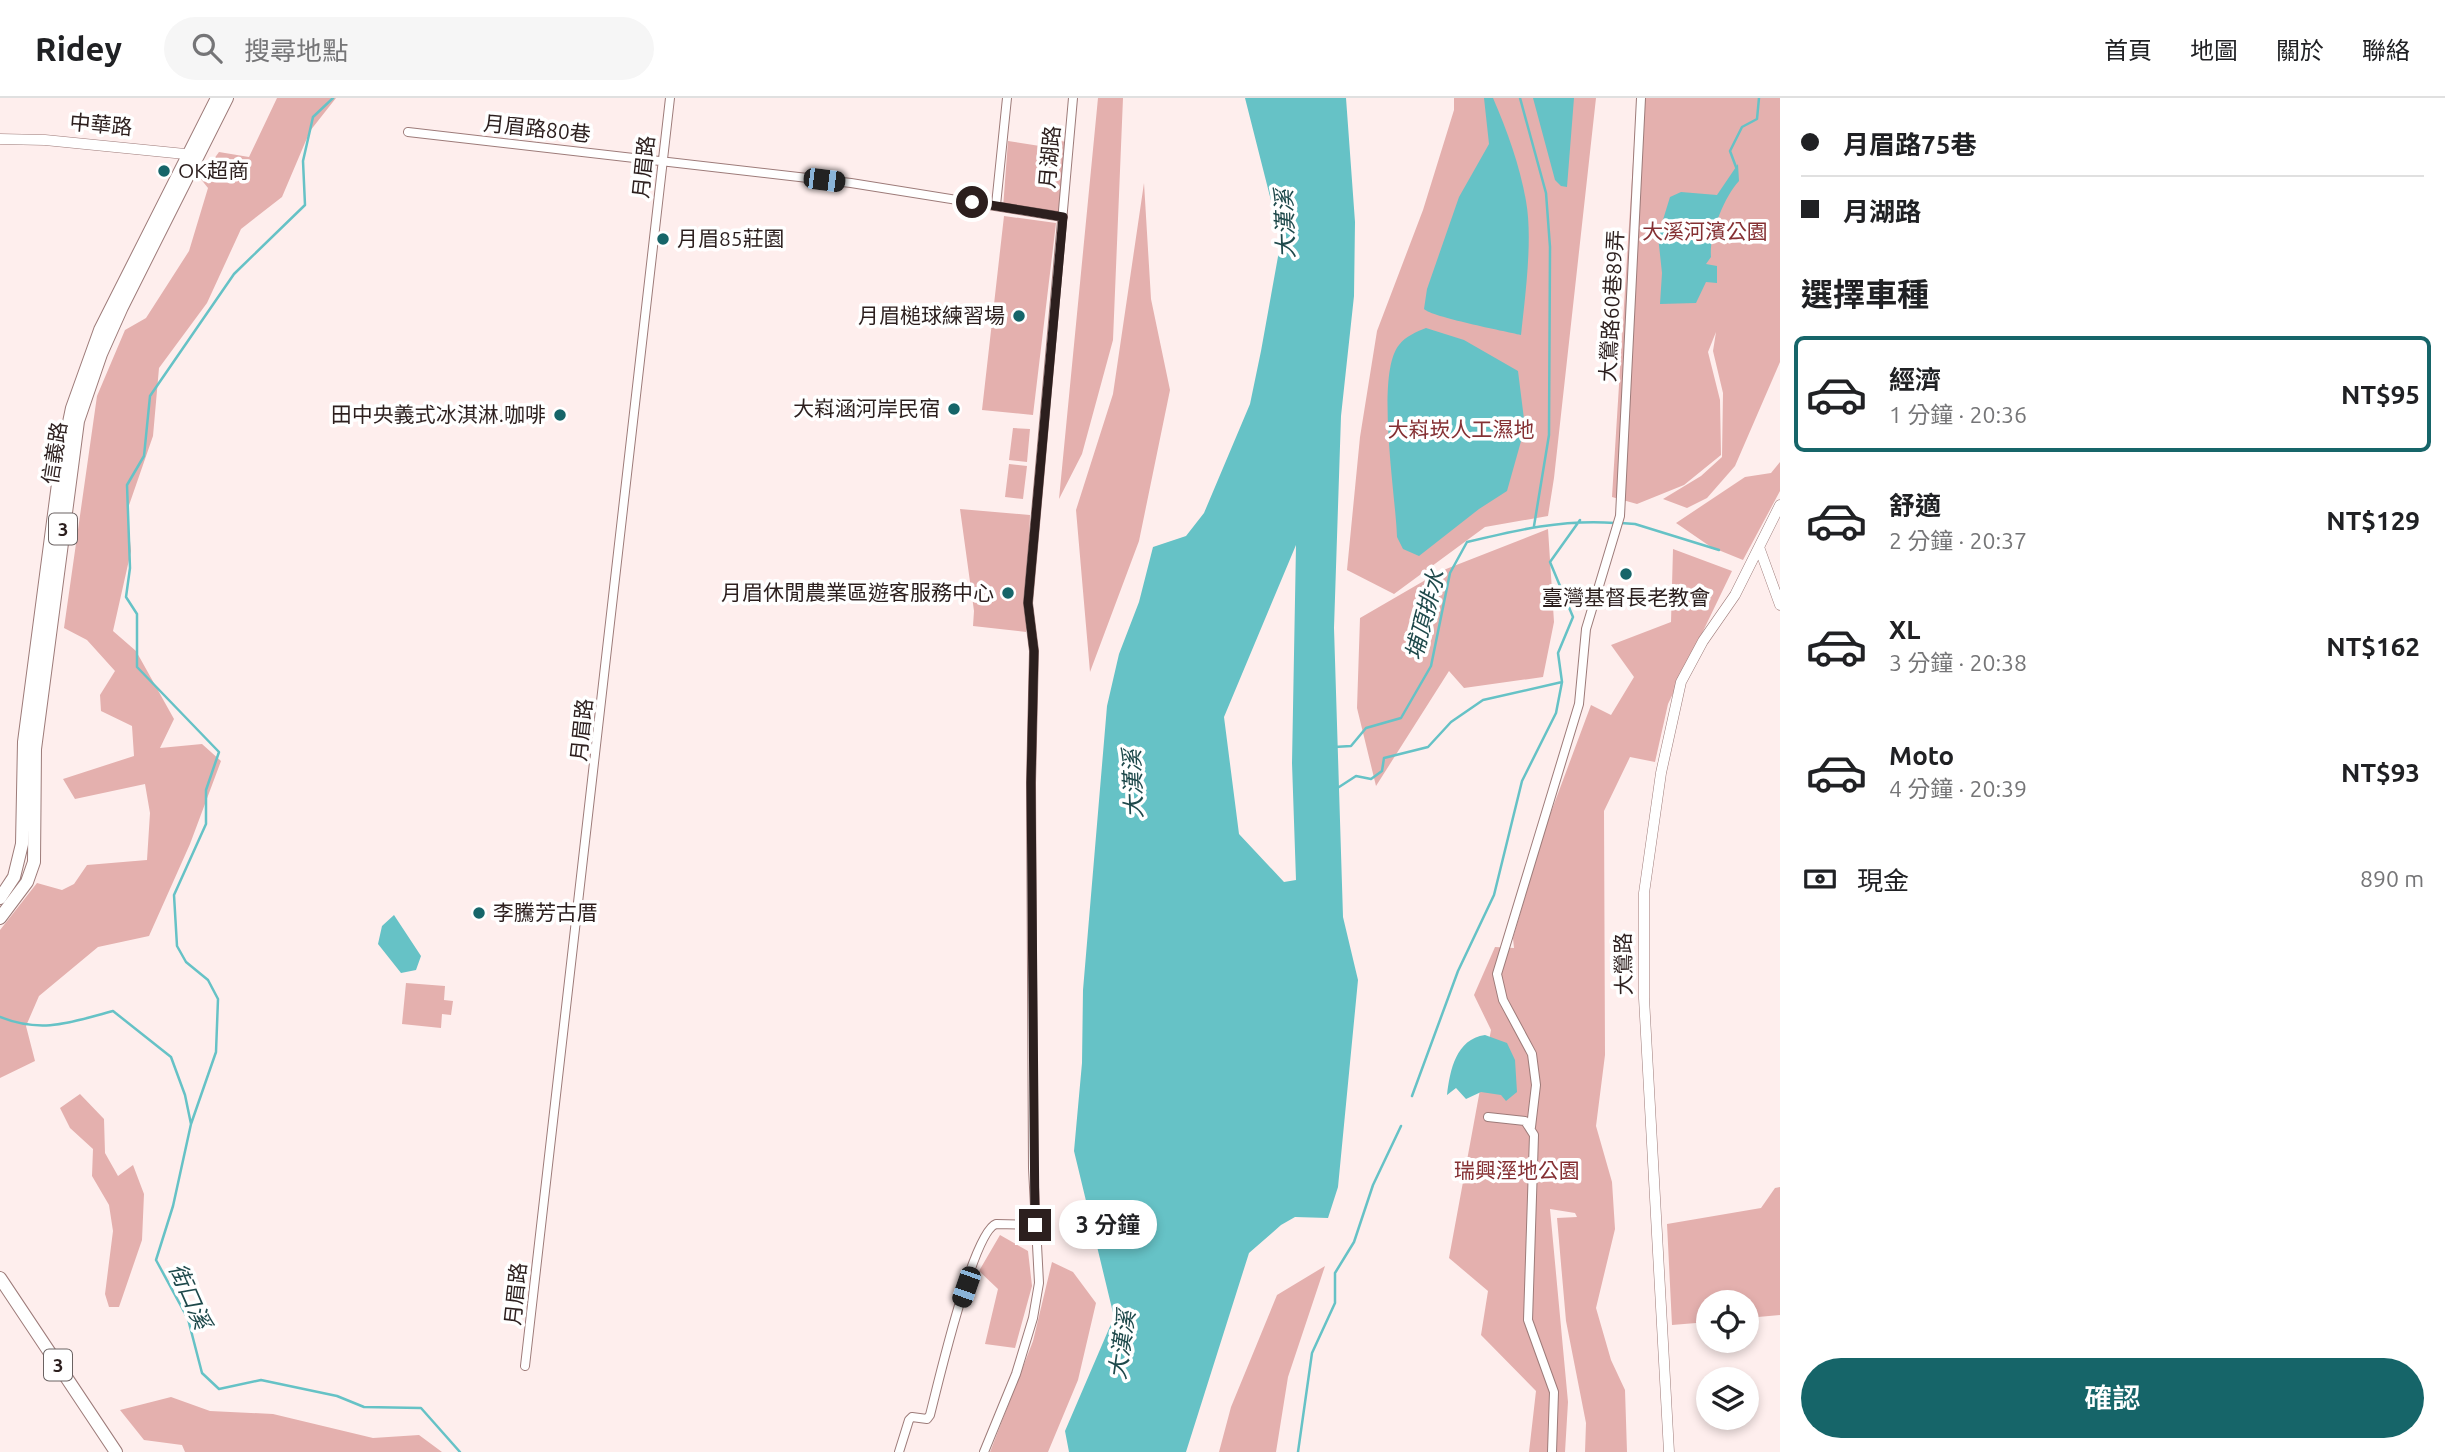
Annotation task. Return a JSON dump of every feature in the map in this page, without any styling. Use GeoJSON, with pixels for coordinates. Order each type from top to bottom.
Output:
{"type":"FeatureCollection","features":[{"type":"Feature","properties":{"kind":"main road","name":"信義路"},"geometry":{"type":"LineString","coordinates":[[0,898],[14,877],[22,844],[28,762],[66,462],[101,354],[217,98]]}},
{"type":"Feature","properties":{"kind":"main road","name":"信義路"},"geometry":{"type":"LineString","coordinates":[[193,154],[227,98]]}},
{"type":"Feature","properties":{"kind":"main road","name":"信義路"},"geometry":{"type":"LineString","coordinates":[[0,918],[27,882],[34,862],[28,762]]}},
{"type":"Feature","properties":{"kind":"main road","name":"3"},"geometry":{"type":"LineString","coordinates":[[0,1278],[116,1452]]}},
{"type":"Feature","properties":{"kind":"main road","name":"3"},"geometry":{"type":"LineString","coordinates":[[0,1291],[107,1452]]}},
{"type":"Feature","properties":{"kind":"street","name":"月眉路"},"geometry":{"type":"LineString","coordinates":[[526,1366],[670,98]]}},
{"type":"Feature","properties":{"kind":"street"},"geometry":{"type":"LineString","coordinates":[[996,205],[1007,98]]}},
{"type":"Feature","properties":{"kind":"street","name":"月湖路"},"geometry":{"type":"LineString","coordinates":[[984,1452],[1016,1374],[1033,1318],[1039,1283],[1035,1225],[1031,783],[1034,651],[1028,603],[1073,98]]}},
{"type":"Feature","properties":{"kind":"street","name":"大鶯路60巷89弄"},"geometry":{"type":"LineString","coordinates":[[1552,1452],[1554,1392],[1528,1320],[1533,1171],[1531,1127],[1536,1085],[1532,1054],[1503,1000],[1497,974],[1580,704],[1586,629],[1620,516],[1641,98]]}},
{"type":"Feature","properties":{"kind":"street","name":"月眉路80巷"},"geometry":{"type":"LineString","coordinates":[[408,132],[851,183],[1063,217]]}},
{"type":"Feature","properties":{"kind":"street","name":"中華路"},"geometry":{"type":"LineString","coordinates":[[0,139],[45,140],[193,154]]}},
{"type":"Feature","properties":{"kind":"street"},"geometry":{"type":"LineString","coordinates":[[47,459],[66,462]]}},
{"type":"Feature","properties":{"kind":"street","name":"大鶯路"},"geometry":{"type":"LineString","coordinates":[[1669,1452],[1644,1010],[1644,893],[1661,773],[1681,682],[1703,641],[1735,595],[1780,505]]}},
{"type":"Feature","properties":{"kind":"street"},"geometry":{"type":"LineString","coordinates":[[1759,547],[1780,605]]}},
{"type":"Feature","properties":{"kind":"street"},"geometry":{"type":"LineString","coordinates":[[1488,1117],[1518,1119],[1531,1127]]}},
{"type":"Feature","properties":{"kind":"street"},"geometry":{"type":"LineString","coordinates":[[900,1452],[909,1420],[912,1417],[928,1419],[930,1415],[959,1306],[986,1233],[996,1224],[1035,1225]]}},
{"type":"Feature","properties":{"kind":"green space"},"geometry":{"type":"Polygon","coordinates":[[[277,98],[336,98],[310,131],[282,197],[241,229],[207,303],[159,368],[153,436],[127,511],[131,551],[113,631],[136,651],[174,719],[160,748],[202,744],[221,761],[190,844],[149,936],[98,947],[39,996],[26,1026],[35,1061],[0,1078],[0,930],[37,883],[62,890],[74,884],[87,865],[147,860],[150,813],[145,784],[75,799],[63,779],[134,756],[132,726],[101,711],[100,695],[115,671],[87,640],[64,628],[97,396],[125,330],[146,318],[189,251],[208,188],[200,178],[219,152],[249,157],[277,98]]]}},
{"type":"Feature","properties":{"kind":"green space"},"geometry":{"type":"Polygon","coordinates":[[[1098,98],[1123,98],[1113,340],[1082,454],[1059,499],[1098,98]]]}},
{"type":"Feature","properties":{"kind":"green space","name":"大嵙崁人工濕地"},"geometry":{"type":"Polygon","coordinates":[[[1454,98],[1596,98],[1554,478],[1548,516],[1485,527],[1394,594],[1347,570],[1360,437],[1377,331],[1423,210],[1454,110],[1454,98]]]}},
{"type":"Feature","properties":{"kind":"green space","name":"大溪河濱公園"},"geometry":{"type":"Polygon","coordinates":[[[1637,98],[1780,98],[1780,362],[1735,466],[1707,498],[1687,508],[1663,499],[1701,476],[1722,457],[1723,393],[1713,351],[1716,332],[1708,352],[1720,400],[1721,455],[1684,485],[1637,504],[1612,497],[1637,98]]]}},
{"type":"Feature","properties":{"kind":"green space"},"geometry":{"type":"Polygon","coordinates":[[[1008,141],[1059,149],[1060,141],[1068,142],[1062,216],[1003,208],[1008,141]]]}},
{"type":"Feature","properties":{"kind":"green space"},"geometry":{"type":"Polygon","coordinates":[[[1144,183],[1151,299],[1170,390],[1139,541],[1090,672],[1076,510],[1113,394],[1144,183]]]}},
{"type":"Feature","properties":{"kind":"green space","name":"月眉槌球練習場"},"geometry":{"type":"Polygon","coordinates":[[[1004,216],[1056,223],[1033,415],[982,410],[1004,216]]]}},
{"type":"Feature","properties":{"kind":"green space"},"geometry":{"type":"Polygon","coordinates":[[[1013,428],[1030,429],[1027,462],[1009,460],[1013,428]]]}},
{"type":"Feature","properties":{"kind":"green space"},"geometry":{"type":"Polygon","coordinates":[[[1780,462],[1780,491],[1743,560],[1711,547],[1676,523],[1745,477],[1771,473],[1780,462]]]}},
{"type":"Feature","properties":{"kind":"green space"},"geometry":{"type":"Polygon","coordinates":[[[1009,464],[1027,466],[1023,499],[1005,497],[1009,464]]]}},
{"type":"Feature","properties":{"kind":"green space"},"geometry":{"type":"Polygon","coordinates":[[[960,509],[1030,515],[1026,632],[973,626],[974,611],[960,509]]]}},
{"type":"Feature","properties":{"kind":"green space"},"geometry":{"type":"Polygon","coordinates":[[[1548,529],[1554,622],[1543,677],[1464,688],[1449,671],[1376,786],[1357,708],[1360,618],[1441,571],[1548,529]]]}},
{"type":"Feature","properties":{"kind":"green space","name":"瑞興溼地公園"},"geometry":{"type":"Polygon","coordinates":[[[1673,549],[1732,571],[1668,704],[1655,762],[1630,757],[1604,811],[1605,1055],[1596,1126],[1612,1182],[1615,1229],[1596,1308],[1611,1360],[1625,1390],[1627,1452],[1585,1452],[1586,1423],[1566,1321],[1557,1218],[1577,1217],[1575,1213],[1550,1209],[1568,1402],[1565,1452],[1529,1452],[1536,1391],[1481,1335],[1488,1291],[1449,1258],[1491,1030],[1474,995],[1495,947],[1514,948],[1513,938],[1547,823],[1591,705],[1611,715],[1634,677],[1611,645],[1671,622],[1673,549]]]}},
{"type":"Feature","properties":{"kind":"green space"},"geometry":{"type":"Polygon","coordinates":[[[406,983],[445,986],[444,1000],[453,1001],[451,1015],[442,1014],[441,1028],[402,1024],[406,983]]]}},
{"type":"Feature","properties":{"kind":"green space"},"geometry":{"type":"Polygon","coordinates":[[[80,1094],[104,1119],[105,1153],[118,1176],[133,1165],[144,1194],[142,1240],[119,1307],[109,1307],[105,1294],[113,1231],[109,1205],[92,1176],[93,1149],[70,1128],[60,1108],[80,1094]]]}},
{"type":"Feature","properties":{"kind":"green space"},"geometry":{"type":"Polygon","coordinates":[[[1780,1187],[1780,1315],[1759,1317],[1759,1290],[1696,1290],[1696,1323],[1672,1325],[1667,1224],[1761,1208],[1775,1188],[1780,1187]]]}},
{"type":"Feature","properties":{"kind":"green space"},"geometry":{"type":"Polygon","coordinates":[[[1000,1235],[1028,1251],[1032,1286],[1015,1348],[985,1344],[998,1289],[979,1271],[1000,1235]]]}},
{"type":"Feature","properties":{"kind":"green space"},"geometry":{"type":"Polygon","coordinates":[[[1052,1262],[1073,1272],[1096,1303],[1078,1380],[1048,1452],[990,1452],[1033,1341],[1052,1262]]]}},
{"type":"Feature","properties":{"kind":"green space"},"geometry":{"type":"Polygon","coordinates":[[[1325,1266],[1288,1377],[1276,1452],[1219,1452],[1231,1407],[1277,1295],[1325,1266]]]}},
{"type":"Feature","properties":{"kind":"green space"},"geometry":{"type":"Polygon","coordinates":[[[171,1397],[210,1411],[273,1414],[373,1438],[419,1435],[442,1452],[185,1452],[182,1445],[144,1440],[120,1410],[171,1397]]]}},
{"type":"Feature","properties":{"kind":"water","name":"大漢溪"},"geometry":{"type":"Polygon","coordinates":[[[1245,98],[1346,98],[1355,222],[1354,296],[1341,416],[1334,628],[1343,917],[1358,980],[1338,1187],[1328,1218],[1295,1217],[1281,1225],[1249,1253],[1186,1452],[1069,1452],[1065,1431],[1114,1317],[1074,1151],[1082,1063],[1083,990],[1107,706],[1119,654],[1139,602],[1153,547],[1186,536],[1204,513],[1250,404],[1281,240],[1245,98]],[[1296,545],[1224,717],[1239,834],[1284,882],[1296,880],[1292,763],[1296,545]]]}},
{"type":"Feature","properties":{"kind":"water"},"geometry":{"type":"Polygon","coordinates":[[[1484,98],[1493,98],[1498,110],[1517,161],[1526,201],[1529,250],[1521,335],[1454,320],[1424,309],[1427,289],[1459,197],[1489,144],[1484,98]]]}},
{"type":"Feature","properties":{"kind":"water"},"geometry":{"type":"Polygon","coordinates":[[[1533,98],[1574,98],[1567,187],[1561,186],[1555,180],[1533,98]]]}},
{"type":"Feature","properties":{"kind":"water"},"geometry":{"type":"Polygon","coordinates":[[[1738,164],[1739,181],[1719,217],[1712,238],[1711,257],[1706,264],[1717,266],[1717,283],[1706,282],[1696,303],[1660,304],[1662,273],[1658,236],[1670,197],[1681,192],[1717,195],[1738,164]]]}},
{"type":"Feature","properties":{"kind":"water"},"geometry":{"type":"Polygon","coordinates":[[[1426,328],[1464,340],[1518,371],[1525,427],[1507,491],[1479,509],[1419,556],[1403,549],[1397,537],[1389,437],[1388,382],[1392,360],[1399,345],[1426,328]]]}},
{"type":"Feature","properties":{"kind":"water"},"geometry":{"type":"Polygon","coordinates":[[[394,915],[421,956],[416,970],[401,973],[378,944],[382,926],[394,915]]]}},
{"type":"Feature","properties":{"kind":"water"},"geometry":{"type":"Polygon","coordinates":[[[1485,1035],[1507,1043],[1515,1060],[1517,1092],[1506,1101],[1501,1095],[1481,1092],[1466,1099],[1456,1088],[1447,1095],[1453,1066],[1461,1049],[1475,1038],[1485,1035]]]}},
{"type":"Feature","properties":{"kind":"waterway"},"geometry":{"type":"LineString","coordinates":[[191,1124],[216,1052],[218,999],[208,980],[186,962],[177,946],[174,895],[206,824],[206,790],[219,752],[137,667],[137,614],[126,597],[130,568],[127,485],[144,456],[150,396],[234,274],[305,205],[303,161],[313,117],[333,98]]}},
{"type":"Feature","properties":{"kind":"waterway"},"geometry":{"type":"LineString","coordinates":[[1520,98],[1546,193],[1550,247],[1549,435],[1534,526]]}},
{"type":"Feature","properties":{"kind":"waterway"},"geometry":{"type":"LineString","coordinates":[[1736,167],[1730,151],[1742,127],[1757,119],[1759,98]]}},
{"type":"Feature","properties":{"kind":"waterway"},"geometry":{"type":"LineString","coordinates":[[1412,1096],[1458,971],[1494,895],[1522,781],[1556,713],[1562,682],[1558,653],[1573,617],[1550,562],[1580,520]]}},
{"type":"Feature","properties":{"kind":"waterway","name":"埔頂排水"},"geometry":{"type":"LineString","coordinates":[[1334,747],[1351,746],[1366,728],[1401,718],[1431,666],[1450,573],[1467,542],[1559,524],[1615,523]]}},
{"type":"Feature","properties":{"kind":"waterway","name":"埔頂排水"},"geometry":{"type":"LineString","coordinates":[[1621,523],[1635,524],[1719,550]]}},
{"type":"Feature","properties":{"kind":"waterway"},"geometry":{"type":"LineString","coordinates":[[1336,789],[1356,776],[1371,779],[1382,771],[1384,758],[1428,747],[1451,722],[1483,700],[1562,682]]}},
{"type":"Feature","properties":{"kind":"waterway","name":"街口溪"},"geometry":{"type":"LineString","coordinates":[[0,1017],[30,1025],[44,1025],[70,1022],[113,1011],[171,1057],[185,1095],[191,1124],[173,1206],[156,1260],[188,1319],[202,1373],[219,1389],[261,1380],[337,1396],[364,1407],[421,1408],[460,1452]]}},
{"type":"Feature","properties":{"kind":"waterway"},"geometry":{"type":"LineString","coordinates":[[1298,1452],[1312,1353],[1335,1303],[1335,1273],[1354,1242],[1373,1185],[1401,1126]]}},
{"type":"Feature","properties":{"kind":"place","name":"OK超商"},"geometry":{"type":"Point","coordinates":[164,171]}},
{"type":"Feature","properties":{"kind":"place","name":"月眉85莊園"},"geometry":{"type":"Point","coordinates":[663,239]}},
{"type":"Feature","properties":{"kind":"place","name":"月眉槌球練習場"},"geometry":{"type":"Point","coordinates":[1019,316]}},
{"type":"Feature","properties":{"kind":"place","name":"大嵙涵河岸民宿"},"geometry":{"type":"Point","coordinates":[954,409]}},
{"type":"Feature","properties":{"kind":"place","name":"田中央義式冰淇淋.咖啡"},"geometry":{"type":"Point","coordinates":[560,415]}},
{"type":"Feature","properties":{"kind":"place","name":"臺灣基督長老教會"},"geometry":{"type":"Point","coordinates":[1626,574]}},
{"type":"Feature","properties":{"kind":"place","name":"月眉休閒農業區遊客服務中心"},"geometry":{"type":"Point","coordinates":[1008,593]}},
{"type":"Feature","properties":{"kind":"place","name":"李騰芳古厝"},"geometry":{"type":"Point","coordinates":[479,913]}},
{"type":"Feature","properties":{"kind":"route"},"geometry":{"type":"LineString","coordinates":[[972,202],[1063,217],[1042,422],[1028,603],[1034,651],[1031,911],[1034,957],[1035,1225]]}}]}
